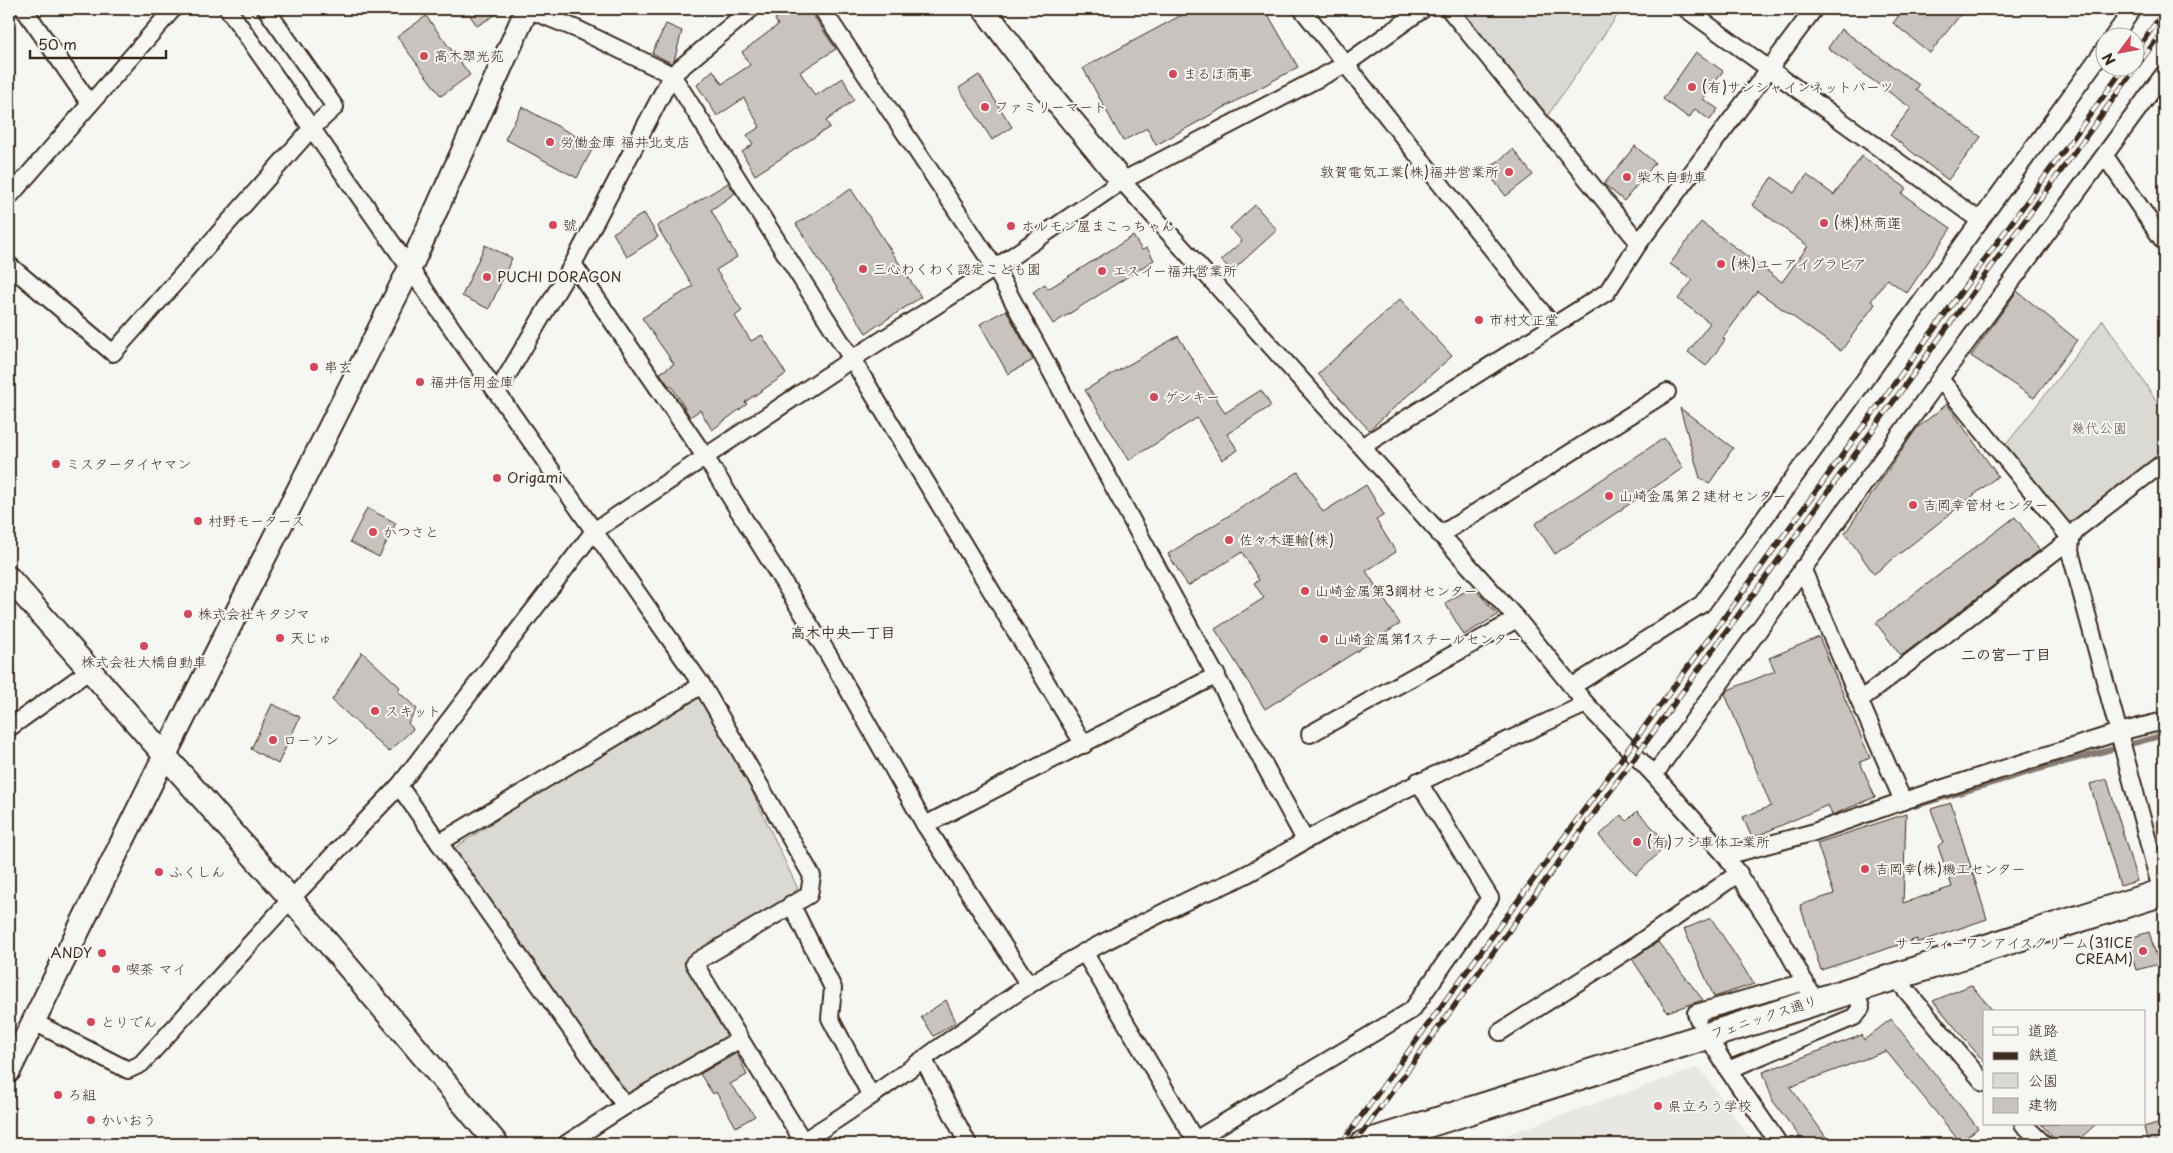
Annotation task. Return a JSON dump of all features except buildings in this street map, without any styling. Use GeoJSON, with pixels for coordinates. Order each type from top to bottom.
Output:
{"type":"FeatureCollection","features":[{"type":"Feature","properties":{"kind":"main road","name":"フェニックス通り"},"geometry":{"type":"LineString","coordinates":[[1364,1144],[1810,992],[1855,988],[2164,895]]}},
{"type":"Feature","properties":{"kind":"street"},"geometry":{"type":"LineString","coordinates":[[24,9],[90,104]]}},
{"type":"Feature","properties":{"kind":"street"},"geometry":{"type":"LineString","coordinates":[[9,197],[173,9]]}},
{"type":"Feature","properties":{"kind":"street"},"geometry":{"type":"LineString","coordinates":[[228,9],[310,129],[498,391],[702,685],[812,876],[809,895],[694,963],[800,1143],[924,1060],[1029,985],[1084,952],[1200,894],[1220,888],[1305,840],[1418,781],[1586,704]]}},
{"type":"Feature","properties":{"kind":"street"},"geometry":{"type":"LineString","coordinates":[[9,264],[112,353],[310,129],[335,107],[266,9]]}},
{"type":"Feature","properties":{"kind":"street"},"geometry":{"type":"LineString","coordinates":[[9,1071],[164,757],[410,268],[527,9],[577,29],[672,75],[852,359],[1084,745]]}},
{"type":"Feature","properties":{"kind":"street"},"geometry":{"type":"LineString","coordinates":[[498,391],[573,264],[672,75],[752,9]]}},
{"type":"Feature","properties":{"kind":"street"},"geometry":{"type":"LineString","coordinates":[[822,9],[995,268],[1305,840]]}},
{"type":"Feature","properties":{"kind":"street"},"geometry":{"type":"LineString","coordinates":[[984,9],[1029,69],[1122,181],[1517,619],[1586,704],[1654,775],[1726,856],[1810,992],[1696,1013],[1698,1019]]}},
{"type":"Feature","properties":{"kind":"street"},"geometry":{"type":"LineString","coordinates":[[1302,9],[1552,325]]}},
{"type":"Feature","properties":{"kind":"street"},"geometry":{"type":"LineString","coordinates":[[34,1022],[128,1070],[141,1064],[291,899],[399,786],[594,531],[852,359],[995,268],[1122,181],[1346,64],[1423,9]]}},
{"type":"Feature","properties":{"kind":"street"},"geometry":{"type":"LineString","coordinates":[[1449,9],[1639,243]]}},
{"type":"Feature","properties":{"kind":"street"},"geometry":{"type":"LineString","coordinates":[[1686,9],[1979,220]]}},
{"type":"Feature","properties":{"kind":"street"},"geometry":{"type":"LineString","coordinates":[[1363,446],[1607,292],[1639,243],[1814,9]]}},
{"type":"Feature","properties":{"kind":"street"},"geometry":{"type":"LineString","coordinates":[[2119,28],[2133,9]]}},
{"type":"Feature","properties":{"kind":"street"},"geometry":{"type":"LineString","coordinates":[[1573,686],[1702,604],[2096,61]]}},
{"type":"Feature","properties":{"kind":"street"},"geometry":{"type":"LineString","coordinates":[[1654,775],[1802,568],[2164,74]]}},
{"type":"Feature","properties":{"kind":"street"},"geometry":{"type":"LineString","coordinates":[[2105,156],[2164,242]]}},
{"type":"Feature","properties":{"kind":"street"},"geometry":{"type":"LineString","coordinates":[[573,264],[706,458],[828,654],[925,825],[1029,985]]}},
{"type":"Feature","properties":{"kind":"street"},"geometry":{"type":"LineString","coordinates":[[1940,379],[2071,539],[2070,551],[2164,895]]}},
{"type":"Feature","properties":{"kind":"street"},"geometry":{"type":"LineString","coordinates":[[1440,535],[1667,392]]}},
{"type":"Feature","properties":{"kind":"street"},"geometry":{"type":"LineString","coordinates":[[1860,700],[2071,539],[2077,529],[2164,462]]}},
{"type":"Feature","properties":{"kind":"street"},"geometry":{"type":"LineString","coordinates":[[1802,568],[1903,800]]}},
{"type":"Feature","properties":{"kind":"street"},"geometry":{"type":"LineString","coordinates":[[9,578],[164,757],[291,899],[498,1144]]}},
{"type":"Feature","properties":{"kind":"street"},"geometry":{"type":"LineString","coordinates":[[1310,734],[1517,619]]}},
{"type":"Feature","properties":{"kind":"street"},"geometry":{"type":"LineString","coordinates":[[9,728],[90,670]]}},
{"type":"Feature","properties":{"kind":"street"},"geometry":{"type":"LineString","coordinates":[[925,825],[1217,676]]}},
{"type":"Feature","properties":{"kind":"street"},"geometry":{"type":"LineString","coordinates":[[439,843],[702,685]]}},
{"type":"Feature","properties":{"kind":"street"},"geometry":{"type":"LineString","coordinates":[[1726,856],[1811,833],[1903,800],[2119,732],[2164,721]]}},
{"type":"Feature","properties":{"kind":"street"},"geometry":{"type":"LineString","coordinates":[[1084,952],[1195,1140],[1412,1010],[1490,898],[1418,781]]}},
{"type":"Feature","properties":{"kind":"street"},"geometry":{"type":"LineString","coordinates":[[399,786],[625,1106]]}},
{"type":"Feature","properties":{"kind":"street"},"geometry":{"type":"LineString","coordinates":[[1500,1032],[1633,947],[1738,873]]}},
{"type":"Feature","properties":{"kind":"street"},"geometry":{"type":"LineString","coordinates":[[792,904],[833,988],[830,1018],[871,1096]]}},
{"type":"Feature","properties":{"kind":"street"},"geometry":{"type":"LineString","coordinates":[[1894,976],[1983,1082]]}},
{"type":"Feature","properties":{"kind":"street"},"geometry":{"type":"LineString","coordinates":[[1728,1070],[1854,1017],[1861,1008],[1855,988]]}},
{"type":"Feature","properties":{"kind":"street"},"geometry":{"type":"LineString","coordinates":[[566,1144],[625,1106],[740,1039]]}},
{"type":"Feature","properties":{"kind":"street"},"geometry":{"type":"LineString","coordinates":[[1713,1045],[1779,1144]]}},
{"type":"Feature","properties":{"kind":"street"},"geometry":{"type":"LineString","coordinates":[[924,1060],[968,1144]]}},
{"type":"Feature","properties":{"kind":"street"},"geometry":{"type":"LineString","coordinates":[[2026,1126],[2044,1144]]}},
{"type":"Feature","properties":{"kind":"shaded area","name":"県立ろう学校"},"geometry":{"type":"Polygon","coordinates":[[[1699,1067],[1754,1144],[1480,1144],[1699,1067]]]}},
{"type":"Feature","properties":{"kind":"green space"},"geometry":{"type":"Polygon","coordinates":[[[1449,9],[1622,9],[1543,122],[1449,9]]]}},
{"type":"Feature","properties":{"kind":"green space","name":"幾代公園"},"geometry":{"type":"Polygon","coordinates":[[[2103,320],[2164,412],[2164,458],[2069,531],[2002,450],[2103,320]]]}},
{"type":"Feature","properties":{"kind":"green space"},"geometry":{"type":"Polygon","coordinates":[[[702,685],[798,889],[695,963],[740,1039],[625,1106],[447,853],[702,685]]]}},
{"type":"Feature","properties":{"kind":"waterway"},"geometry":{"type":"LineString","coordinates":[[1915,806],[2164,735]]}},
{"type":"Feature","properties":{"kind":"railway"},"geometry":{"type":"LineString","coordinates":[[2146,37],[2164,11]]}},
{"type":"Feature","properties":{"kind":"railway"},"geometry":{"type":"LineString","coordinates":[[1354,1144],[2164,29]]}},
{"type":"Feature","properties":{"kind":"railway"},"geometry":{"type":"LineString","coordinates":[[1341,1144],[2117,78]]}},
{"type":"Feature","properties":{"kind":"place","name":"高木翆光苑"},"geometry":{"type":"Point","coordinates":[424,56]}},
{"type":"Feature","properties":{"kind":"place","name":"まるほ商事"},"geometry":{"type":"Point","coordinates":[1173,74]}},
{"type":"Feature","properties":{"kind":"place","name":"(有)サンシャインネットパーツ"},"geometry":{"type":"Point","coordinates":[1692,87]}},
{"type":"Feature","properties":{"kind":"place","name":"ファミリーマート"},"geometry":{"type":"Point","coordinates":[985,107]}},
{"type":"Feature","properties":{"kind":"place","name":"労働金庫 福井北支店"},"geometry":{"type":"Point","coordinates":[550,142]}},
{"type":"Feature","properties":{"kind":"place","name":"敦賀電気工業(株)福井営業所"},"geometry":{"type":"Point","coordinates":[1509,172]}},
{"type":"Feature","properties":{"kind":"place","name":"柴木自動車"},"geometry":{"type":"Point","coordinates":[1627,177]}},
{"type":"Feature","properties":{"kind":"place","name":"(株)林商運"},"geometry":{"type":"Point","coordinates":[1824,223]}},
{"type":"Feature","properties":{"kind":"place","name":"號"},"geometry":{"type":"Point","coordinates":[553,225]}},
{"type":"Feature","properties":{"kind":"place","name":"ホルモン屋まこっちゃん"},"geometry":{"type":"Point","coordinates":[1011,226]}},
{"type":"Feature","properties":{"kind":"place","name":"(株)ユーアイグラビア"},"geometry":{"type":"Point","coordinates":[1721,264]}},
{"type":"Feature","properties":{"kind":"place","name":"三心わくわく認定こども園"},"geometry":{"type":"Point","coordinates":[863,269]}},
{"type":"Feature","properties":{"kind":"place","name":"エスイー福井営業所"},"geometry":{"type":"Point","coordinates":[1102,271]}},
{"type":"Feature","properties":{"kind":"place","name":"PUCHI DORAGON"},"geometry":{"type":"Point","coordinates":[487,277]}},
{"type":"Feature","properties":{"kind":"place","name":"市村文正堂"},"geometry":{"type":"Point","coordinates":[1479,320]}},
{"type":"Feature","properties":{"kind":"place","name":"串玄"},"geometry":{"type":"Point","coordinates":[314,367]}},
{"type":"Feature","properties":{"kind":"place","name":"福井信用金庫"},"geometry":{"type":"Point","coordinates":[420,382]}},
{"type":"Feature","properties":{"kind":"place","name":"ゲンキー"},"geometry":{"type":"Point","coordinates":[1154,397]}},
{"type":"Feature","properties":{"kind":"place","name":"ミスタータイヤマン"},"geometry":{"type":"Point","coordinates":[56,464]}},
{"type":"Feature","properties":{"kind":"place","name":"Origami"},"geometry":{"type":"Point","coordinates":[497,478]}},
{"type":"Feature","properties":{"kind":"place","name":"山崎金属第２建材センター"},"geometry":{"type":"Point","coordinates":[1609,496]}},
{"type":"Feature","properties":{"kind":"place","name":"吉岡幸管材センター"},"geometry":{"type":"Point","coordinates":[1913,505]}},
{"type":"Feature","properties":{"kind":"place","name":"村野モータース"},"geometry":{"type":"Point","coordinates":[198,521]}},
{"type":"Feature","properties":{"kind":"place","name":"かつさと"},"geometry":{"type":"Point","coordinates":[373,532]}},
{"type":"Feature","properties":{"kind":"place","name":"佐々木運輸(株)"},"geometry":{"type":"Point","coordinates":[1229,540]}},
{"type":"Feature","properties":{"kind":"place","name":"山崎金属第3鋼材センター"},"geometry":{"type":"Point","coordinates":[1305,591]}},
{"type":"Feature","properties":{"kind":"place","name":"株式会社キタジマ"},"geometry":{"type":"Point","coordinates":[188,614]}},
{"type":"Feature","properties":{"kind":"place","name":"天じゅ"},"geometry":{"type":"Point","coordinates":[280,638]}},
{"type":"Feature","properties":{"kind":"place","name":"山崎金属第1スチールセンター"},"geometry":{"type":"Point","coordinates":[1324,639]}},
{"type":"Feature","properties":{"kind":"place","name":"株式会社大橋自動車"},"geometry":{"type":"Point","coordinates":[144,646]}},
{"type":"Feature","properties":{"kind":"place","name":"スキット"},"geometry":{"type":"Point","coordinates":[375,711]}},
{"type":"Feature","properties":{"kind":"place","name":"ローソン"},"geometry":{"type":"Point","coordinates":[273,740]}},
{"type":"Feature","properties":{"kind":"place","name":"(有)フジ車体工業所"},"geometry":{"type":"Point","coordinates":[1637,842]}},
{"type":"Feature","properties":{"kind":"place","name":"吉岡幸(株)機工センター"},"geometry":{"type":"Point","coordinates":[1865,869]}},
{"type":"Feature","properties":{"kind":"place","name":"ふくしん"},"geometry":{"type":"Point","coordinates":[159,872]}},
{"type":"Feature","properties":{"kind":"place","name":"サーティーワンアイスクリーム(31ICE CREAM)"},"geometry":{"type":"Point","coordinates":[2143,951]}},
{"type":"Feature","properties":{"kind":"place","name":"ANDY"},"geometry":{"type":"Point","coordinates":[102,953]}},
{"type":"Feature","properties":{"kind":"place","name":"喫茶 マイ"},"geometry":{"type":"Point","coordinates":[116,969]}},
{"type":"Feature","properties":{"kind":"place","name":"とりでん"},"geometry":{"type":"Point","coordinates":[91,1022]}},
{"type":"Feature","properties":{"kind":"place","name":"ろ組"},"geometry":{"type":"Point","coordinates":[58,1095]}},
{"type":"Feature","properties":{"kind":"place","name":"県立ろう学校"},"geometry":{"type":"Point","coordinates":[1658,1106]}},
{"type":"Feature","properties":{"kind":"place","name":"かいおう"},"geometry":{"type":"Point","coordinates":[91,1120]}},
{"type":"Feature","properties":{"kind":"district","name":"高木中央一丁目"},"geometry":{"type":"Point","coordinates":[843,633]}},
{"type":"Feature","properties":{"kind":"district","name":"二の宮一丁目"},"geometry":{"type":"Point","coordinates":[2006,655]}}]}
